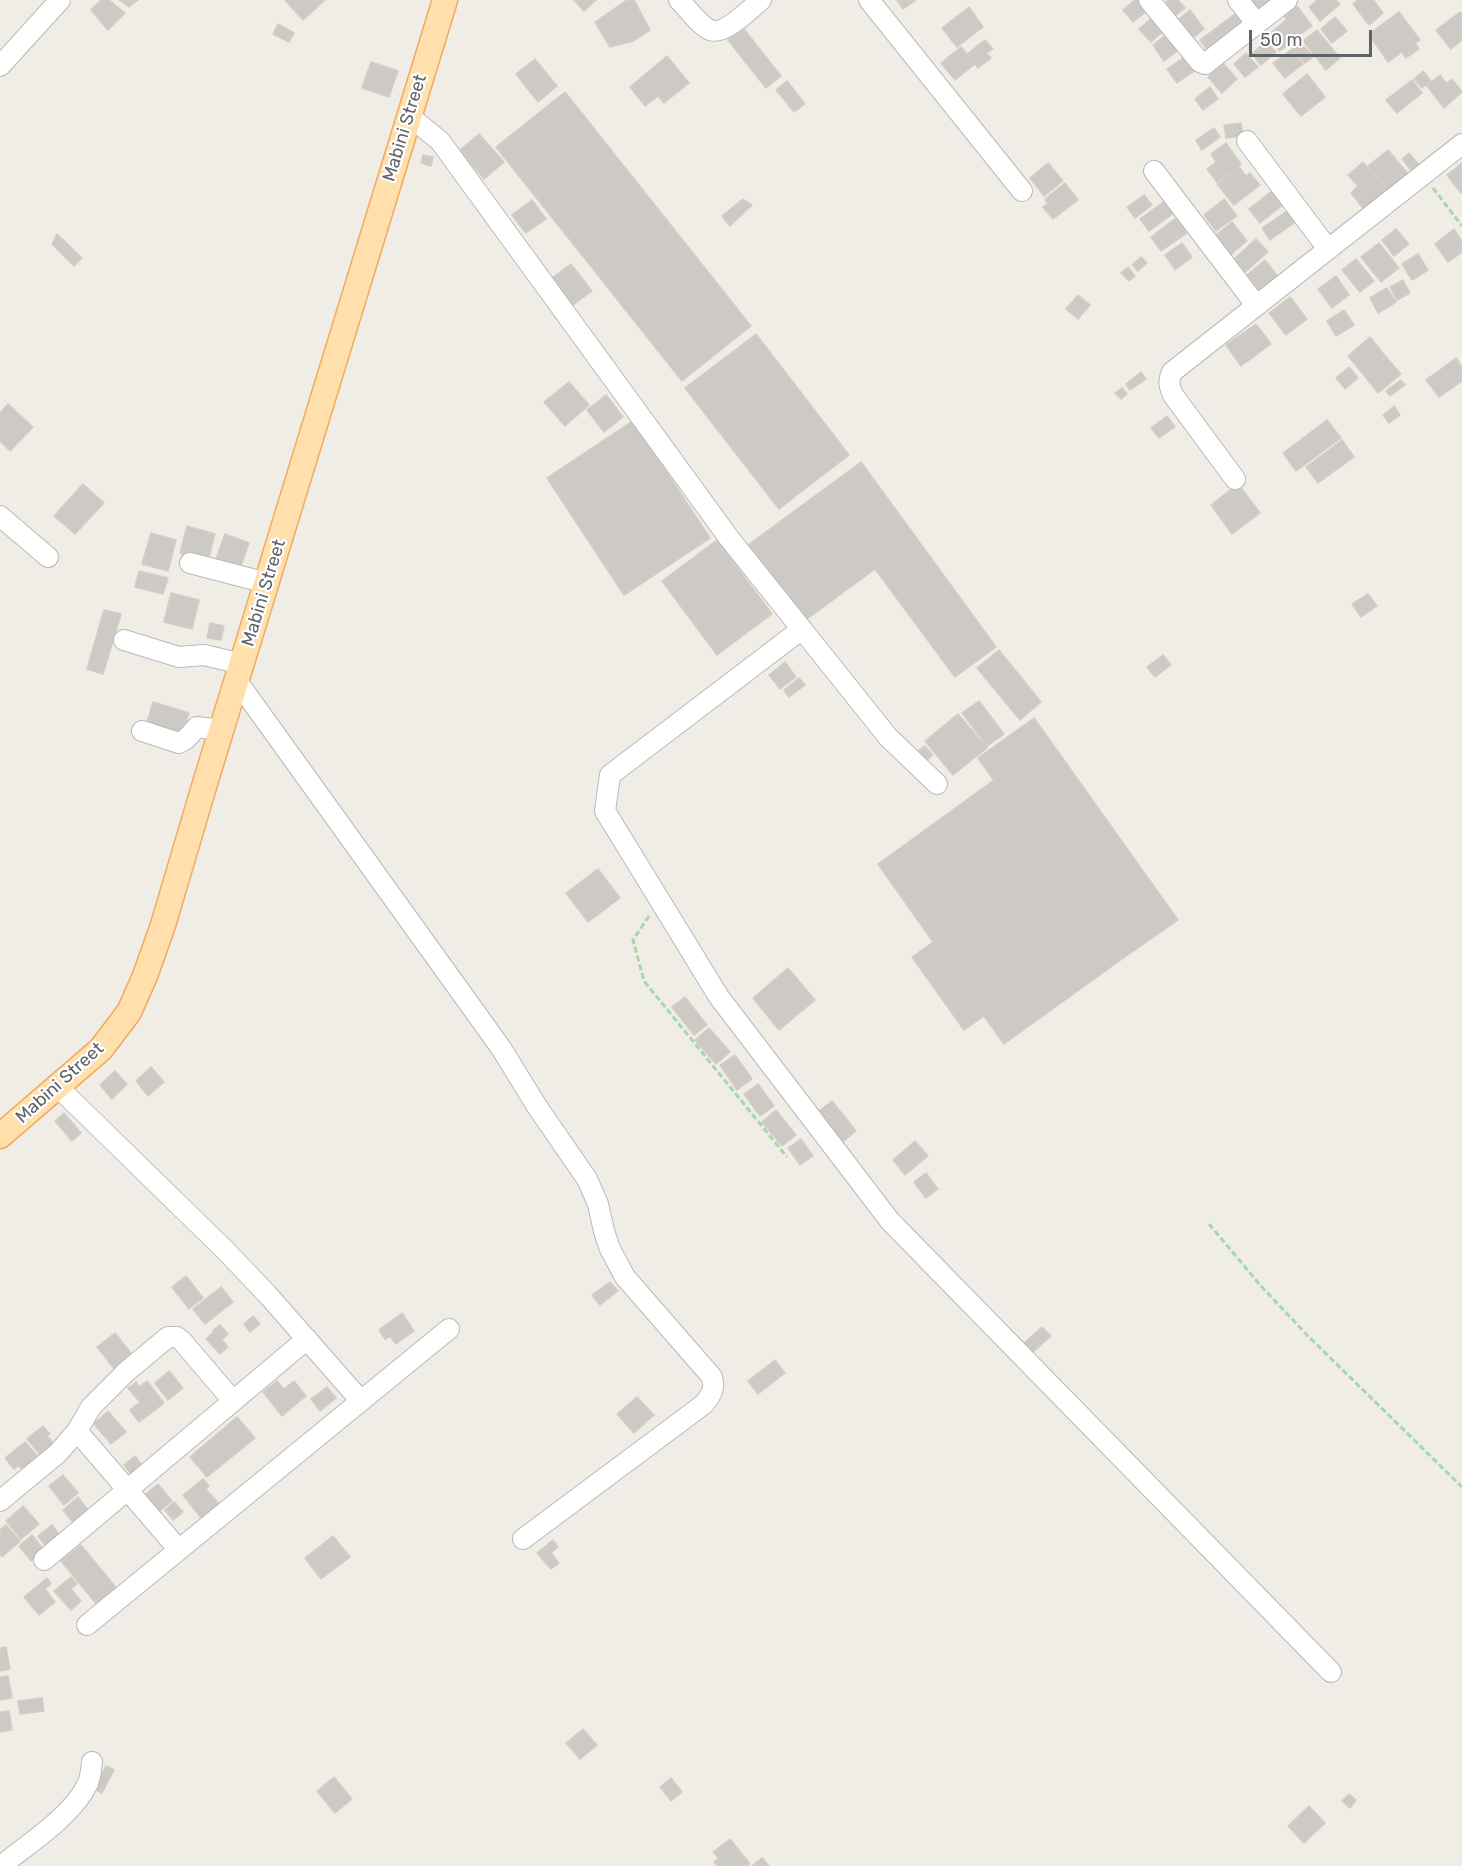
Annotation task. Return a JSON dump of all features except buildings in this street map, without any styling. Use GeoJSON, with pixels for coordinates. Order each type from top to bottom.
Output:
{"type":"FeatureCollection","features":[{"type":"Feature","properties":{"kind":"main road","name":"Mabini Street"},"geometry":{"type":"LineString","coordinates":[[0,1136],[101,1049],[129,1012],[145,976],[163,925],[445,0]]}},
{"type":"Feature","properties":{"kind":"street"},"geometry":{"type":"LineString","coordinates":[[679,0],[709,30],[716,31],[725,29],[761,0]]}},
{"type":"Feature","properties":{"kind":"street"},"geometry":{"type":"LineString","coordinates":[[869,0],[1022,191]]}},
{"type":"Feature","properties":{"kind":"street"},"geometry":{"type":"LineString","coordinates":[[1149,0],[1200,62],[1205,64],[1287,0]]}},
{"type":"Feature","properties":{"kind":"street"},"geometry":{"type":"LineString","coordinates":[[1238,0],[1257,24]]}},
{"type":"Feature","properties":{"kind":"street"},"geometry":{"type":"LineString","coordinates":[[0,66],[52,3]]}},
{"type":"Feature","properties":{"kind":"street"},"geometry":{"type":"LineString","coordinates":[[408,116],[440,141],[729,538],[888,737],[938,784]]}},
{"type":"Feature","properties":{"kind":"street"},"geometry":{"type":"LineString","coordinates":[[1247,141],[1328,249]]}},
{"type":"Feature","properties":{"kind":"street"},"geometry":{"type":"LineString","coordinates":[[1235,479],[1173,395],[1169,387],[1172,372],[1462,144]]}},
{"type":"Feature","properties":{"kind":"street"},"geometry":{"type":"LineString","coordinates":[[1154,171],[1256,305]]}},
{"type":"Feature","properties":{"kind":"street"},"geometry":{"type":"LineString","coordinates":[[0,516],[48,557]]}},
{"type":"Feature","properties":{"kind":"street"},"geometry":{"type":"LineString","coordinates":[[189,563],[267,583]]}},
{"type":"Feature","properties":{"kind":"street"},"geometry":{"type":"LineString","coordinates":[[802,629],[610,775],[605,811],[719,997],[890,1221],[1331,1672]]}},
{"type":"Feature","properties":{"kind":"street"},"geometry":{"type":"LineString","coordinates":[[124,640],[179,657],[204,655],[240,673],[501,1048],[538,1108],[588,1179],[598,1204],[610,1249],[626,1277],[712,1377],[715,1386],[704,1404],[523,1539]]}},
{"type":"Feature","properties":{"kind":"street"},"geometry":{"type":"LineString","coordinates":[[142,731],[179,743],[197,727],[221,730]]}},
{"type":"Feature","properties":{"kind":"street"},"geometry":{"type":"LineString","coordinates":[[58,1087],[225,1250],[361,1401]]}},
{"type":"Feature","properties":{"kind":"street"},"geometry":{"type":"LineString","coordinates":[[87,1625],[448,1329]]}},
{"type":"Feature","properties":{"kind":"street"},"geometry":{"type":"LineString","coordinates":[[0,1501],[58,1453],[77,1431],[91,1407],[126,1372],[168,1337],[177,1337],[182,1341],[233,1401]]}},
{"type":"Feature","properties":{"kind":"street"},"geometry":{"type":"LineString","coordinates":[[44,1560],[307,1339]]}},
{"type":"Feature","properties":{"kind":"street"},"geometry":{"type":"LineString","coordinates":[[77,1431],[179,1550]]}},
{"type":"Feature","properties":{"kind":"street"},"geometry":{"type":"LineString","coordinates":[[1,1866],[63,1816],[80,1798],[89,1782],[92,1762]]}},
{"type":"Feature","properties":{"kind":"path"},"geometry":{"type":"LineString","coordinates":[[1423,174],[1462,226]]}},
{"type":"Feature","properties":{"kind":"path"},"geometry":{"type":"LineString","coordinates":[[659,899],[633,940],[644,981],[787,1157]]}},
{"type":"Feature","properties":{"kind":"path"},"geometry":{"type":"LineString","coordinates":[[1209,1224],[1261,1286],[1308,1336],[1462,1488]]}}]}
